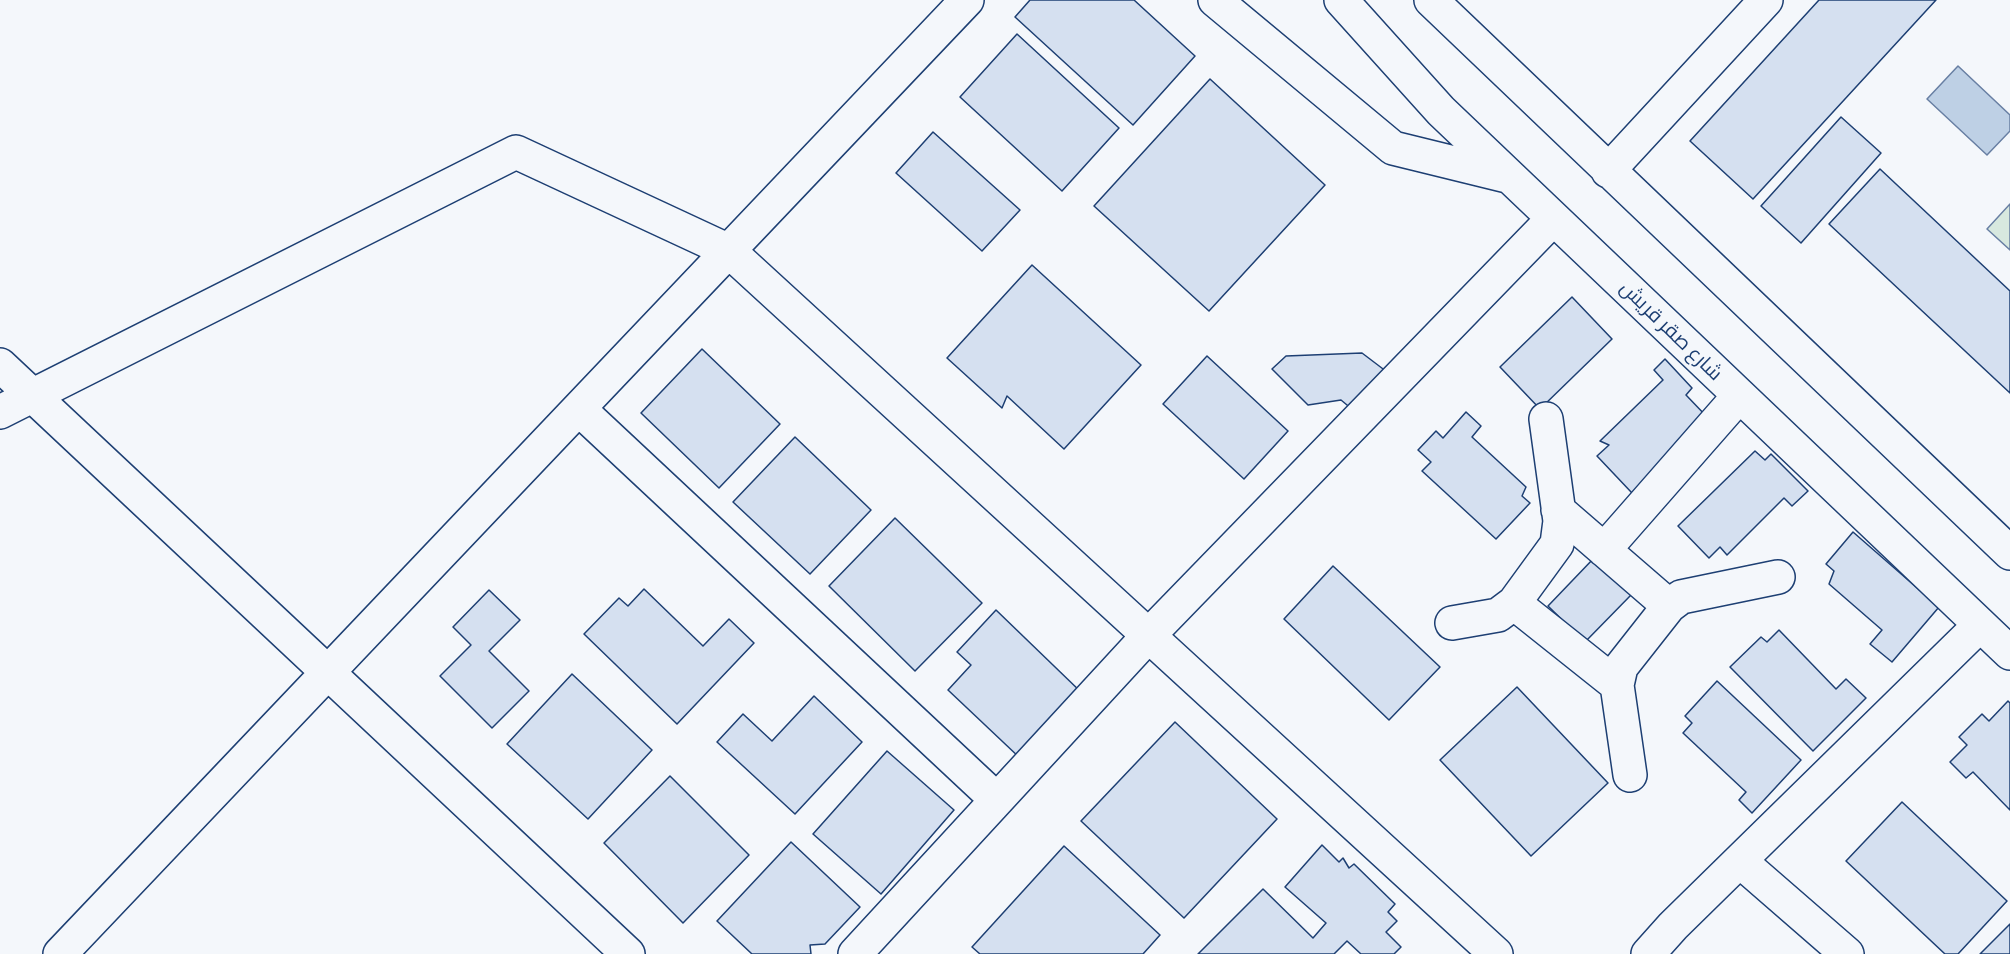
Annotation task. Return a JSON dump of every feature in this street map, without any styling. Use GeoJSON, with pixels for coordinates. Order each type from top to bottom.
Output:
{"type":"FeatureCollection","features":[{"type":"Feature","properties":{"kind":"street"},"geometry":{"type":"LineString","coordinates":[[60,954],[967,0]]}},
{"type":"Feature","properties":{"kind":"street"},"geometry":{"type":"LineString","coordinates":[[1215,0],[1393,148],[1508,176]]}},
{"type":"Feature","properties":{"kind":"street","name":"شارع صقر قريش"},"geometry":{"type":"LineString","coordinates":[[1341,0],[1441,111],[2010,653]]}},
{"type":"Feature","properties":{"kind":"street"},"geometry":{"type":"LineString","coordinates":[[1431,0],[2010,553]]}},
{"type":"Feature","properties":{"kind":"street"},"geometry":{"type":"LineString","coordinates":[[1608,171],[1766,0]]}},
{"type":"Feature","properties":{"kind":"street"},"geometry":{"type":"LineString","coordinates":[[0,412],[516,152],[729,251],[1496,954]]}},
{"type":"Feature","properties":{"kind":"street"},"geometry":{"type":"LineString","coordinates":[[855,954],[1149,635],[1553,219]]}},
{"type":"Feature","properties":{"kind":"street"},"geometry":{"type":"LineString","coordinates":[[0,365],[628,954]]}},
{"type":"Feature","properties":{"kind":"street"},"geometry":{"type":"LineString","coordinates":[[1604,550],[1739,396]]}},
{"type":"Feature","properties":{"kind":"street"},"geometry":{"type":"LineString","coordinates":[[579,409],[997,800]]}},
{"type":"Feature","properties":{"kind":"street"},"geometry":{"type":"LineString","coordinates":[[1452,623],[1498,615],[1514,603],[1557,544],[1560,521],[1546,419]]}},
{"type":"Feature","properties":{"kind":"street"},"geometry":{"type":"LineString","coordinates":[[1558,510],[1669,606]]}},
{"type":"Feature","properties":{"kind":"street"},"geometry":{"type":"LineString","coordinates":[[1630,775],[1617,686],[1621,667],[1669,606],[1682,597],[1778,577]]}},
{"type":"Feature","properties":{"kind":"street"},"geometry":{"type":"LineString","coordinates":[[1514,603],[1617,686]]}},
{"type":"Feature","properties":{"kind":"street"},"geometry":{"type":"LineString","coordinates":[[1648,954],[1673,926],[1980,625]]}},
{"type":"Feature","properties":{"kind":"street"},"geometry":{"type":"LineString","coordinates":[[1740,861],[1847,954]]}},
{"type":"Feature","properties":{"kind":"shaded area"},"geometry":{"type":"Polygon","coordinates":[[[2010,204],[2010,250],[1987,229],[2010,204]]]}},
{"type":"Feature","properties":{"kind":"water"},"geometry":{"type":"Polygon","coordinates":[[[1958,66],[2010,115],[2010,131],[1987,155],[1927,99],[1958,66]]]}},
{"type":"Feature","properties":{"kind":"building"},"geometry":{"type":"Polygon","coordinates":[[[1030,0],[1134,0],[1195,56],[1133,125],[1015,17],[1030,0]]]}},
{"type":"Feature","properties":{"kind":"building"},"geometry":{"type":"Polygon","coordinates":[[[1819,0],[1936,0],[1753,199],[1690,141],[1819,0]]]}},
{"type":"Feature","properties":{"kind":"building"},"geometry":{"type":"Polygon","coordinates":[[[1017,34],[1119,128],[1062,191],[960,97],[1017,34]]]}},
{"type":"Feature","properties":{"kind":"building"},"geometry":{"type":"Polygon","coordinates":[[[1210,79],[1325,185],[1209,311],[1094,206],[1210,79]]]}},
{"type":"Feature","properties":{"kind":"building"},"geometry":{"type":"Polygon","coordinates":[[[1841,117],[1881,153],[1801,243],[1761,206],[1841,117]]]}},
{"type":"Feature","properties":{"kind":"building"},"geometry":{"type":"Polygon","coordinates":[[[933,132],[1020,210],[982,251],[896,173],[933,132]]]}},
{"type":"Feature","properties":{"kind":"building"},"geometry":{"type":"Polygon","coordinates":[[[1880,169],[2010,291],[2010,393],[1829,224],[1880,169]]]}},
{"type":"Feature","properties":{"kind":"building"},"geometry":{"type":"Polygon","coordinates":[[[1032,265],[1141,365],[1064,449],[1007,396],[1002,408],[947,358],[1032,265]]]}},
{"type":"Feature","properties":{"kind":"building"},"geometry":{"type":"Polygon","coordinates":[[[1572,297],[1612,339],[1540,409],[1500,367],[1572,297]]]}},
{"type":"Feature","properties":{"kind":"building"},"geometry":{"type":"Polygon","coordinates":[[[702,349],[780,424],[719,488],[641,413],[702,349]]]}},
{"type":"Feature","properties":{"kind":"building"},"geometry":{"type":"Polygon","coordinates":[[[1362,353],[1391,375],[1359,415],[1341,400],[1308,405],[1272,369],[1286,356],[1362,353]]]}},
{"type":"Feature","properties":{"kind":"building"},"geometry":{"type":"Polygon","coordinates":[[[1207,356],[1288,431],[1244,479],[1163,404],[1207,356]]]}},
{"type":"Feature","properties":{"kind":"building"},"geometry":{"type":"Polygon","coordinates":[[[1665,359],[1692,388],[1686,395],[1709,419],[1632,493],[1597,456],[1609,445],[1600,441],[1663,380],[1654,370],[1665,359]]]}},
{"type":"Feature","properties":{"kind":"building"},"geometry":{"type":"Polygon","coordinates":[[[1466,412],[1481,426],[1472,437],[1526,487],[1522,496],[1530,503],[1496,539],[1422,471],[1431,462],[1418,450],[1436,431],[1443,438],[1466,412]]]}},
{"type":"Feature","properties":{"kind":"building"},"geometry":{"type":"Polygon","coordinates":[[[795,437],[871,510],[810,574],[733,502],[795,437]]]}},
{"type":"Feature","properties":{"kind":"building"},"geometry":{"type":"Polygon","coordinates":[[[1755,451],[1765,460],[1771,454],[1808,491],[1792,506],[1784,498],[1727,555],[1720,547],[1709,558],[1678,526],[1755,451]]]}},
{"type":"Feature","properties":{"kind":"building"},"geometry":{"type":"Polygon","coordinates":[[[895,518],[982,603],[915,671],[829,586],[895,518]]]}},
{"type":"Feature","properties":{"kind":"building"},"geometry":{"type":"Polygon","coordinates":[[[1853,532],[1939,607],[1892,662],[1870,644],[1882,630],[1829,584],[1834,571],[1826,564],[1853,532]]]}},
{"type":"Feature","properties":{"kind":"building"},"geometry":{"type":"Polygon","coordinates":[[[1594,558],[1631,595],[1585,642],[1548,606],[1594,558]]]}},
{"type":"Feature","properties":{"kind":"building"},"geometry":{"type":"Polygon","coordinates":[[[1333,566],[1440,667],[1389,720],[1284,619],[1333,566]]]}},
{"type":"Feature","properties":{"kind":"building"},"geometry":{"type":"Polygon","coordinates":[[[644,589],[703,646],[729,619],[754,643],[677,724],[584,634],[619,598],[628,606],[644,589]]]}},
{"type":"Feature","properties":{"kind":"building"},"geometry":{"type":"Polygon","coordinates":[[[489,590],[520,620],[489,651],[529,691],[492,728],[440,676],[471,645],[453,627],[489,590]]]}},
{"type":"Feature","properties":{"kind":"building"},"geometry":{"type":"Polygon","coordinates":[[[996,610],[1083,694],[1021,759],[948,690],[971,665],[957,652],[996,610]]]}},
{"type":"Feature","properties":{"kind":"building"},"geometry":{"type":"Polygon","coordinates":[[[1779,630],[1836,689],[1846,679],[1866,698],[1813,751],[1730,667],[1761,637],[1767,642],[1779,630]]]}},
{"type":"Feature","properties":{"kind":"building"},"geometry":{"type":"Polygon","coordinates":[[[572,674],[652,750],[588,819],[507,744],[572,674]]]}},
{"type":"Feature","properties":{"kind":"building"},"geometry":{"type":"Polygon","coordinates":[[[1717,681],[1801,760],[1752,813],[1739,800],[1746,792],[1683,733],[1692,723],[1685,716],[1717,681]]]}},
{"type":"Feature","properties":{"kind":"building"},"geometry":{"type":"Polygon","coordinates":[[[1517,687],[1608,783],[1531,856],[1440,760],[1517,687]]]}},
{"type":"Feature","properties":{"kind":"building"},"geometry":{"type":"Polygon","coordinates":[[[814,696],[862,742],[795,814],[717,742],[743,714],[772,741],[814,696]]]}},
{"type":"Feature","properties":{"kind":"building"},"geometry":{"type":"Polygon","coordinates":[[[2008,701],[2010,703],[2010,810],[1973,772],[1966,778],[1950,762],[1967,745],[1959,737],[1982,714],[1989,721],[2008,701]]]}},
{"type":"Feature","properties":{"kind":"building"},"geometry":{"type":"Polygon","coordinates":[[[1175,722],[1277,819],[1184,918],[1081,821],[1175,722]]]}},
{"type":"Feature","properties":{"kind":"building"},"geometry":{"type":"Polygon","coordinates":[[[887,751],[954,810],[881,894],[813,834],[887,751]]]}},
{"type":"Feature","properties":{"kind":"building"},"geometry":{"type":"Polygon","coordinates":[[[670,776],[749,855],[683,923],[604,843],[670,776]]]}},
{"type":"Feature","properties":{"kind":"building"},"geometry":{"type":"Polygon","coordinates":[[[1902,802],[2007,901],[1958,954],[1945,954],[1846,861],[1902,802]]]}},
{"type":"Feature","properties":{"kind":"building"},"geometry":{"type":"Polygon","coordinates":[[[791,842],[860,907],[825,944],[810,945],[811,954],[752,954],[717,921],[791,842]]]}},
{"type":"Feature","properties":{"kind":"building"},"geometry":{"type":"Polygon","coordinates":[[[1322,845],[1339,862],[1343,858],[1349,868],[1354,864],[1395,904],[1388,912],[1397,921],[1386,932],[1401,947],[1394,954],[1361,954],[1347,941],[1334,954],[1198,954],[1263,889],[1313,938],[1326,923],[1285,887],[1322,845]]]}},
{"type":"Feature","properties":{"kind":"building"},"geometry":{"type":"Polygon","coordinates":[[[1064,846],[1160,935],[1143,954],[980,954],[972,947],[1064,846]]]}},
{"type":"Feature","properties":{"kind":"building"},"geometry":{"type":"Polygon","coordinates":[[[2010,924],[2010,954],[1980,954],[2010,924]]]}}]}
